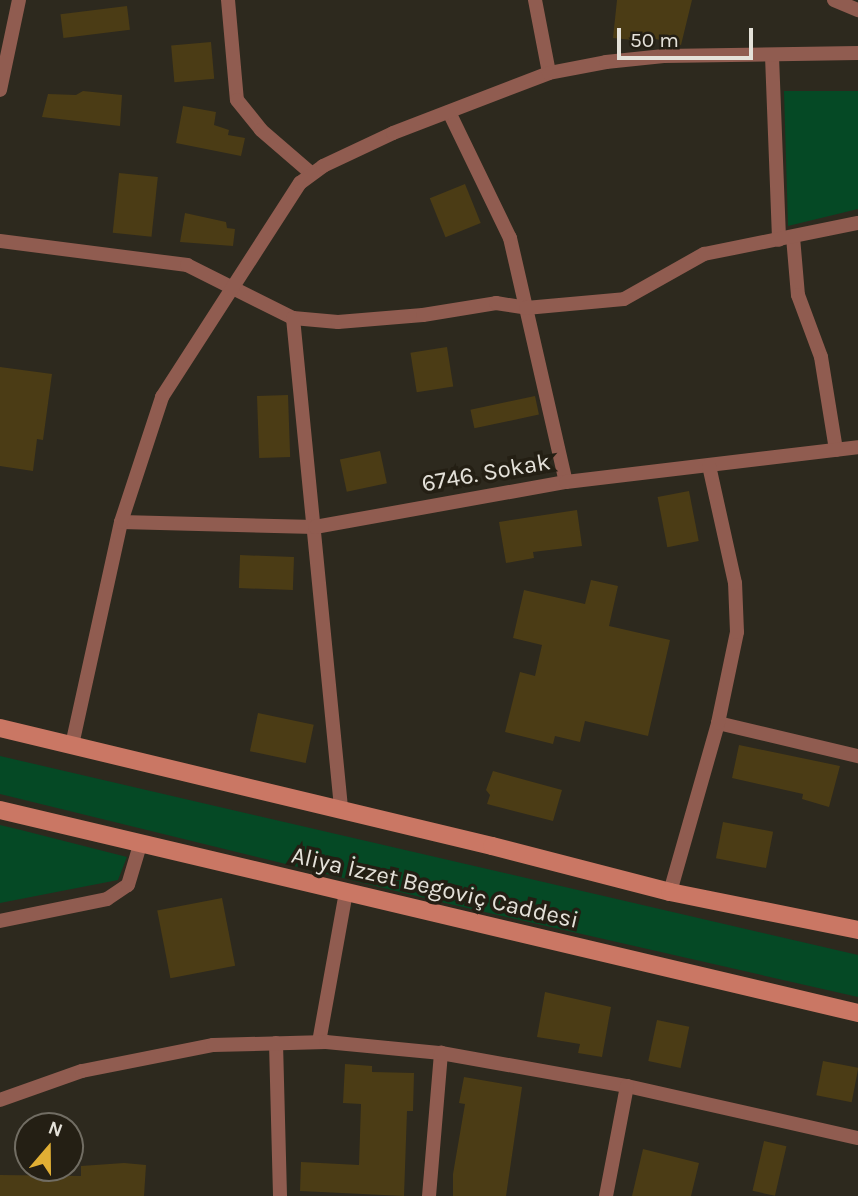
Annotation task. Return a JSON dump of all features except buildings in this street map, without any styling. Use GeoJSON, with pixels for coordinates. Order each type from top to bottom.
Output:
{"type":"FeatureCollection","features":[{"type":"Feature","properties":{"kind":"main road","name":"Aliya İzzet Begoviç Caddesi"},"geometry":{"type":"LineString","coordinates":[[0,728],[670,892],[858,930]]}},
{"type":"Feature","properties":{"kind":"main road","name":"Aliya İzzet Begoviç Caddesi"},"geometry":{"type":"LineString","coordinates":[[0,810],[858,1013]]}},
{"type":"Feature","properties":{"kind":"street"},"geometry":{"type":"LineString","coordinates":[[0,90],[19,0]]}},
{"type":"Feature","properties":{"kind":"street"},"geometry":{"type":"LineString","coordinates":[[228,0],[237,100],[261,130],[312,174]]}},
{"type":"Feature","properties":{"kind":"street"},"geometry":{"type":"LineString","coordinates":[[535,0],[550,74]]}},
{"type":"Feature","properties":{"kind":"street"},"geometry":{"type":"LineString","coordinates":[[834,0],[858,10]]}},
{"type":"Feature","properties":{"kind":"street"},"geometry":{"type":"LineString","coordinates":[[72,745],[121,522],[162,397],[300,183],[360,148],[550,74],[606,62],[664,56],[858,53]]}},
{"type":"Feature","properties":{"kind":"street"},"geometry":{"type":"LineString","coordinates":[[772,56],[786,239],[798,295],[821,357],[836,450]]}},
{"type":"Feature","properties":{"kind":"street"},"geometry":{"type":"LineString","coordinates":[[449,112],[510,238],[566,482]]}},
{"type":"Feature","properties":{"kind":"street"},"geometry":{"type":"LineString","coordinates":[[0,241],[187,265],[293,318],[338,323],[423,315],[496,303],[526,308],[624,299],[704,254],[858,223]]}},
{"type":"Feature","properties":{"kind":"street"},"geometry":{"type":"LineString","coordinates":[[293,318],[341,810]]}},
{"type":"Feature","properties":{"kind":"street","name":"6746. Sokak"},"geometry":{"type":"LineString","coordinates":[[121,522],[315,527],[566,482],[858,447]]}},
{"type":"Feature","properties":{"kind":"street"},"geometry":{"type":"LineString","coordinates":[[670,892],[718,723],[737,632],[735,583],[709,466]]}},
{"type":"Feature","properties":{"kind":"street"},"geometry":{"type":"LineString","coordinates":[[718,723],[858,756]]}},
{"type":"Feature","properties":{"kind":"street"},"geometry":{"type":"LineString","coordinates":[[0,921],[107,899],[128,885],[140,845]]}},
{"type":"Feature","properties":{"kind":"street"},"geometry":{"type":"LineString","coordinates":[[319,1042],[346,892]]}},
{"type":"Feature","properties":{"kind":"street"},"geometry":{"type":"LineString","coordinates":[[0,1100],[82,1071],[213,1045],[319,1042],[441,1053],[627,1086],[858,1138]]}},
{"type":"Feature","properties":{"kind":"street"},"geometry":{"type":"LineString","coordinates":[[276,1043],[280,1196]]}},
{"type":"Feature","properties":{"kind":"street"},"geometry":{"type":"LineString","coordinates":[[429,1196],[441,1053]]}},
{"type":"Feature","properties":{"kind":"street"},"geometry":{"type":"LineString","coordinates":[[606,1196],[627,1086]]}},
{"type":"Feature","properties":{"kind":"green space"},"geometry":{"type":"Polygon","coordinates":[[[784,91],[858,91],[858,209],[788,226],[784,91]]]}},
{"type":"Feature","properties":{"kind":"green space"},"geometry":{"type":"Polygon","coordinates":[[[0,756],[858,955],[858,997],[441,902],[0,794],[0,756]]]}},
{"type":"Feature","properties":{"kind":"green space"},"geometry":{"type":"Polygon","coordinates":[[[0,825],[127,857],[118,880],[0,903],[0,825]]]}}]}
